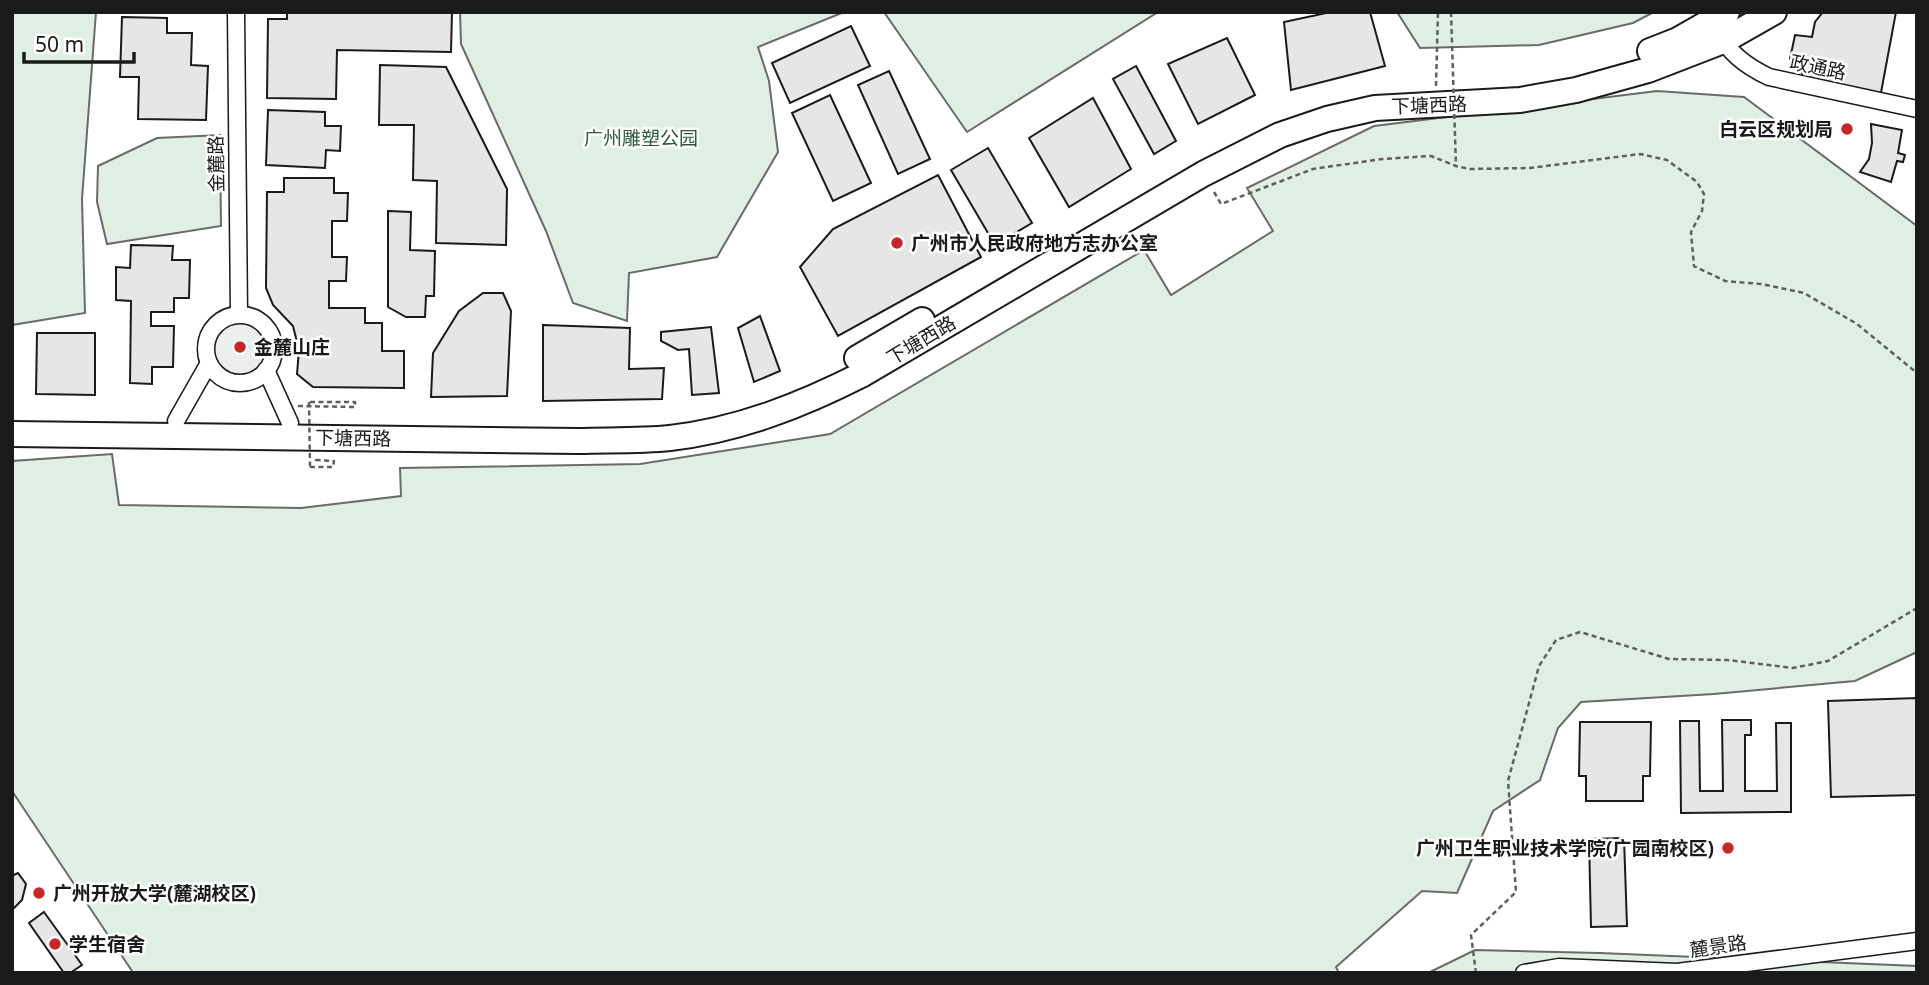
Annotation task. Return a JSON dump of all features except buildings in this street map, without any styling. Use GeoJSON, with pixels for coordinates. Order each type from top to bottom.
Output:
{"type":"FeatureCollection","features":[{"type":"Feature","properties":{"kind":"highway","name":"下塘西路"},"geometry":{"type":"LineString","coordinates":[[12,420],[176,421],[286,413],[607,426],[690,419],[738,409],[778,396],[827,375],[1217,148],[1268,123],[1310,107],[1373,93],[1518,84],[1591,70],[1721,25],[1774,12]]}},
{"type":"Feature","properties":{"kind":"highway","name":"下塘西路"},"geometry":{"type":"LineString","coordinates":[[12,434],[578,441],[667,438],[725,428],[809,401],[863,374],[1203,174],[1289,132],[1355,112],[1395,106],[1501,102],[1559,94],[1635,74],[1721,25]]}},
{"type":"Feature","properties":{"kind":"street","name":"金麓路"},"geometry":{"type":"LineString","coordinates":[[236,12],[239,314]]}},
{"type":"Feature","properties":{"kind":"street","name":"政通路"},"geometry":{"type":"LineString","coordinates":[[1721,25],[1742,60],[1769,77],[1917,109]]}},
{"type":"Feature","properties":{"kind":"street"},"geometry":{"type":"LineString","coordinates":[[239,314],[250,316],[260,320],[268,328],[274,349],[272,360],[267,370],[258,378],[236,383],[216,373],[209,363],[207,341],[211,331],[228,317],[239,314]]}},
{"type":"Feature","properties":{"kind":"street"},"geometry":{"type":"LineString","coordinates":[[176,421],[209,363]]}},
{"type":"Feature","properties":{"kind":"street"},"geometry":{"type":"LineString","coordinates":[[267,370],[286,413]]}},
{"type":"Feature","properties":{"kind":"street","name":"麓景路"},"geometry":{"type":"LineString","coordinates":[[1524,973],[1559,967],[1677,972],[1917,941]]}},
{"type":"Feature","properties":{"kind":"path"},"geometry":{"type":"LineString","coordinates":[[1436,89],[1438,12]]}},
{"type":"Feature","properties":{"kind":"path"},"geometry":{"type":"LineString","coordinates":[[1451,12],[1455,166]]}},
{"type":"Feature","properties":{"kind":"path"},"geometry":{"type":"LineString","coordinates":[[1203,174],[1221,204],[1313,169],[1382,159],[1431,156],[1470,169],[1530,168],[1640,154],[1667,160],[1697,182],[1704,194],[1702,211],[1691,232],[1693,266],[1725,281],[1761,284],[1804,293],[1857,324],[1917,373]]}},
{"type":"Feature","properties":{"kind":"path"},"geometry":{"type":"LineString","coordinates":[[286,413],[301,407],[355,407],[355,402],[309,402],[310,467],[333,467],[334,461],[316,460]]}},
{"type":"Feature","properties":{"kind":"path"},"geometry":{"type":"LineString","coordinates":[[1476,973],[1471,934],[1516,892],[1508,781],[1538,666],[1556,640],[1580,632],[1669,659],[1728,660],[1793,668],[1828,661],[1917,608]]}},
{"type":"Feature","properties":{"kind":"green space"},"geometry":{"type":"Polygon","coordinates":[[[12,12],[96,12],[82,199],[85,313],[12,325],[12,12]]]}},
{"type":"Feature","properties":{"kind":"green space","name":"广州雕塑公园"},"geometry":{"type":"Polygon","coordinates":[[[460,12],[844,12],[758,47],[769,81],[778,152],[717,257],[629,273],[627,321],[573,303],[546,231],[461,44],[460,12]]]}},
{"type":"Feature","properties":{"kind":"green space"},"geometry":{"type":"Polygon","coordinates":[[[884,12],[1158,12],[967,132],[884,12]]]}},
{"type":"Feature","properties":{"kind":"green space"},"geometry":{"type":"Polygon","coordinates":[[[1397,12],[1654,12],[1633,23],[1539,45],[1420,48],[1397,12]]]}},
{"type":"Feature","properties":{"kind":"green space"},"geometry":{"type":"Polygon","coordinates":[[[1657,91],[1744,97],[1917,226],[1917,652],[1855,681],[1714,694],[1581,702],[1558,728],[1540,780],[1493,811],[1457,893],[1422,891],[1336,967],[1339,973],[131,973],[12,791],[12,461],[112,454],[119,505],[301,508],[401,496],[400,468],[640,464],[830,434],[1144,250],[1171,295],[1273,231],[1247,188],[1374,126],[1657,91]]]}},
{"type":"Feature","properties":{"kind":"green space"},"geometry":{"type":"Polygon","coordinates":[[[220,135],[221,226],[107,244],[97,202],[98,166],[157,138],[220,135]]]}},
{"type":"Feature","properties":{"kind":"green space"},"geometry":{"type":"Polygon","coordinates":[[[1475,950],[1917,966],[1917,973],[1428,973],[1475,950]]]}},
{"type":"Feature","properties":{"kind":"shaded area"},"geometry":{"type":"Polygon","coordinates":[[[240,306],[256,309],[270,318],[279,332],[282,348],[279,364],[270,378],[256,387],[240,390],[224,387],[210,378],[201,364],[198,348],[201,332],[210,318],[224,309],[240,306]]]}},
{"type":"Feature","properties":{"kind":"place","name":"白云区规划局"},"geometry":{"type":"Point","coordinates":[1847,129]}},
{"type":"Feature","properties":{"kind":"place","name":"广州市人民政府地方志办公室"},"geometry":{"type":"Point","coordinates":[897,243]}},
{"type":"Feature","properties":{"kind":"place","name":"金麓山庄"},"geometry":{"type":"Point","coordinates":[240,347]}},
{"type":"Feature","properties":{"kind":"place","name":"广州卫生职业技术学院(广园南校区)"},"geometry":{"type":"Point","coordinates":[1728,848]}},
{"type":"Feature","properties":{"kind":"place","name":"广州开放大学(麓湖校区)"},"geometry":{"type":"Point","coordinates":[39,893]}},
{"type":"Feature","properties":{"kind":"place","name":"学生宿舍"},"geometry":{"type":"Point","coordinates":[55,944]}}]}
